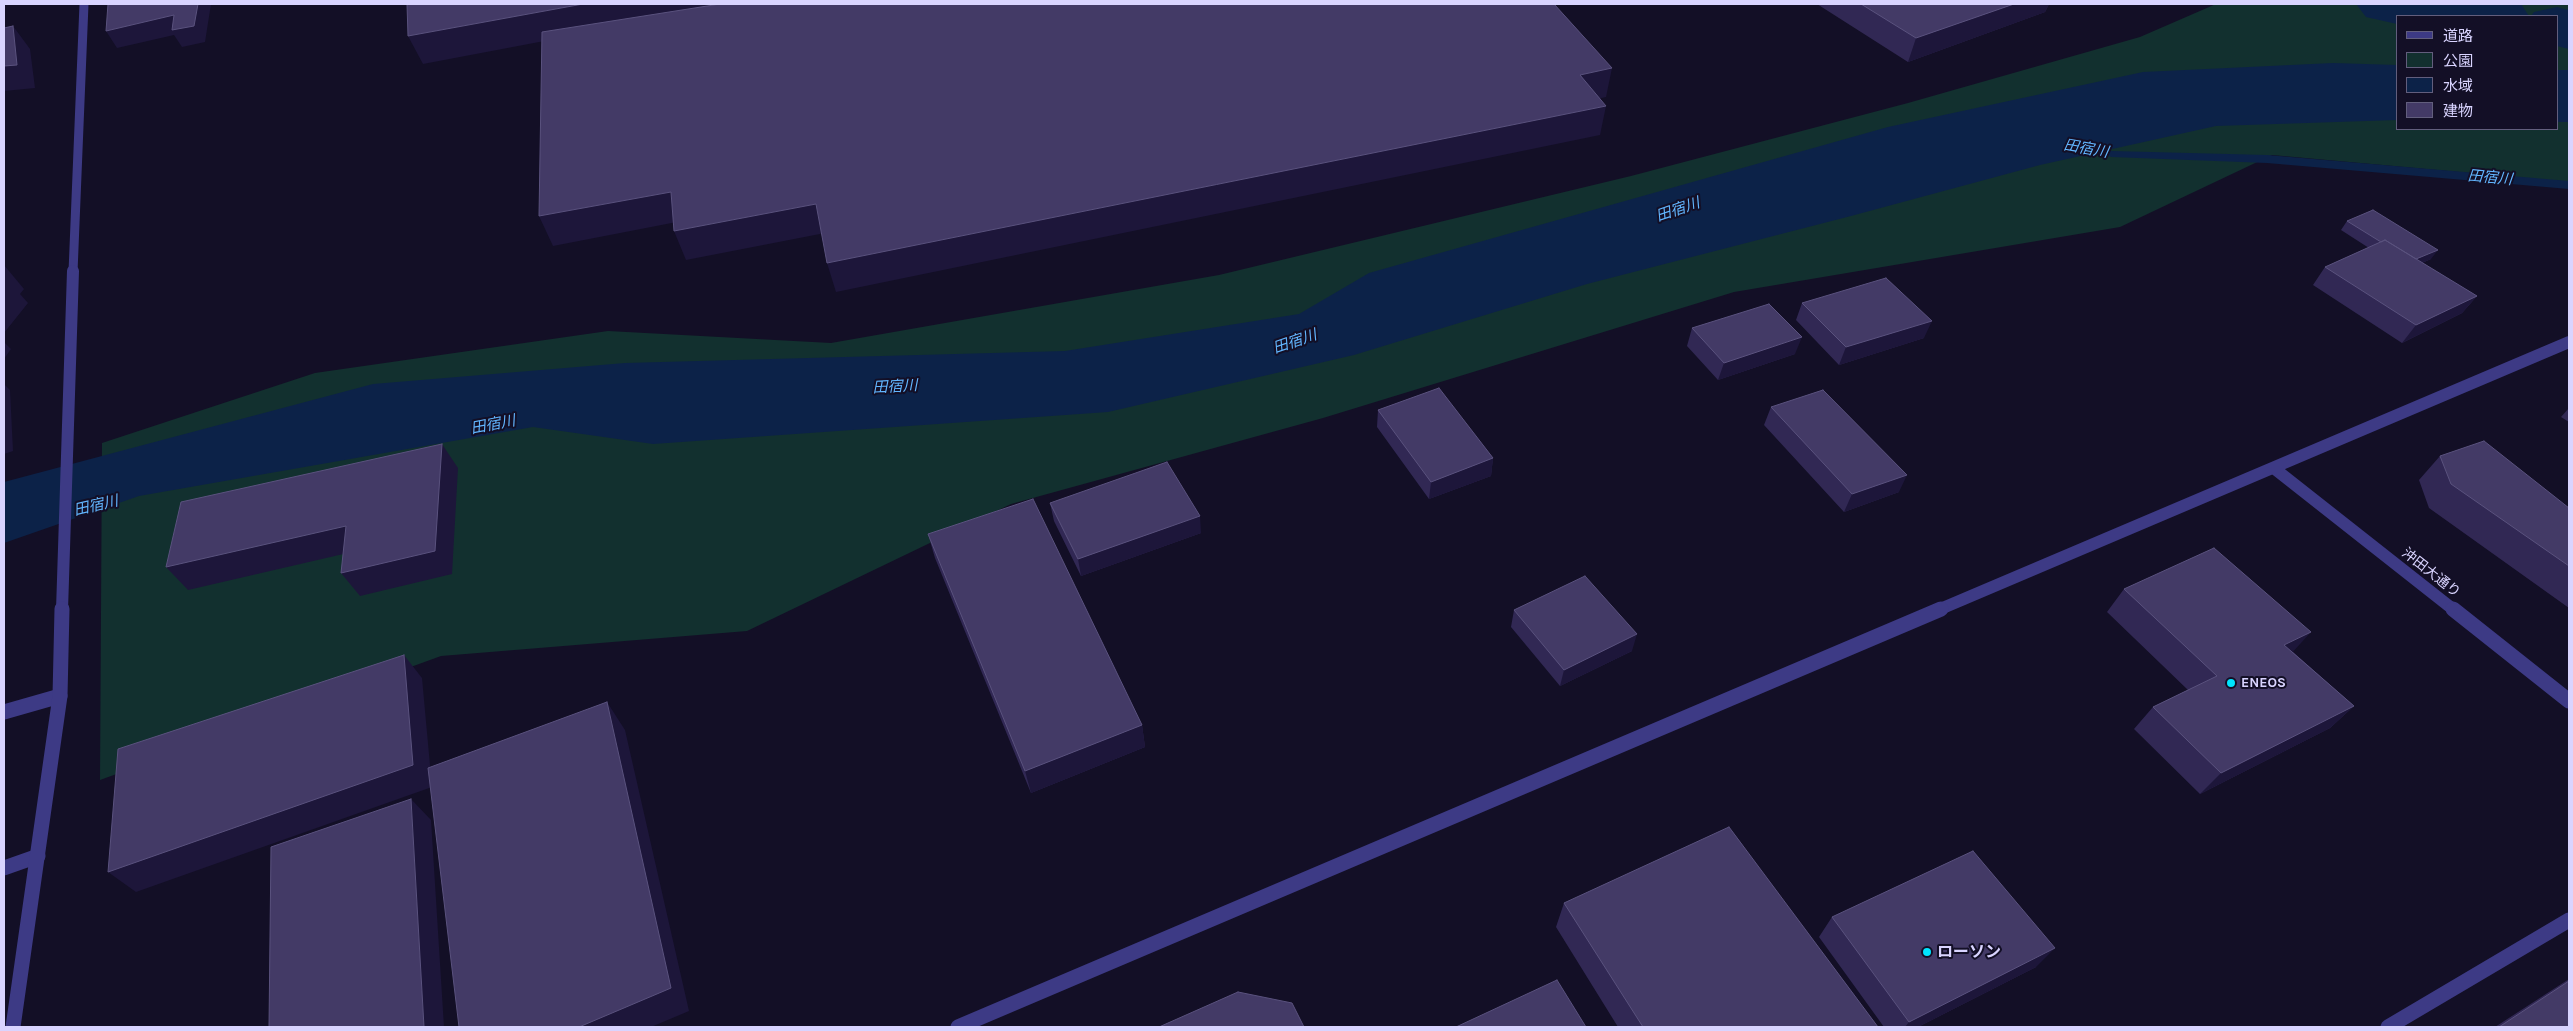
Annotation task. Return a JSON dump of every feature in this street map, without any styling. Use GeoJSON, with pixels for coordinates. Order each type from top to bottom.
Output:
{"type":"FeatureCollection","features":[{"type":"Feature","properties":{"kind":"street"},"geometry":{"type":"LineString","coordinates":[[14,1027],[60,696],[66,438],[84,4]]}},
{"type":"Feature","properties":{"kind":"street"},"geometry":{"type":"LineString","coordinates":[[958,1027],[2275,469],[2569,342]]}},
{"type":"Feature","properties":{"kind":"street","name":"沖田大通り"},"geometry":{"type":"LineString","coordinates":[[2275,469],[2569,701]]}},
{"type":"Feature","properties":{"kind":"street"},"geometry":{"type":"LineString","coordinates":[[4,712],[60,696]]}},
{"type":"Feature","properties":{"kind":"street"},"geometry":{"type":"LineString","coordinates":[[4,868],[38,856]]}},
{"type":"Feature","properties":{"kind":"street"},"geometry":{"type":"LineString","coordinates":[[2388,1027],[2569,920]]}},
{"type":"Feature","properties":{"kind":"green space"},"geometry":{"type":"Polygon","coordinates":[[[2216,4],[2569,4],[2569,182],[2272,155],[2120,227],[1734,292],[1323,418],[1011,504],[747,631],[441,656],[100,780],[102,443],[315,373],[608,331],[831,343],[1219,275],[1631,176],[1908,103],[2140,37],[2216,4]]]}},
{"type":"Feature","properties":{"kind":"water"},"geometry":{"type":"Polygon","coordinates":[[[2333,63],[2396,65],[2396,120],[2216,126],[2040,165],[1587,284],[1354,355],[1108,412],[653,444],[533,427],[139,496],[4,543],[4,482],[373,384],[625,363],[1065,351],[1299,314],[1369,273],[1888,127],[2143,72],[2333,63]]]}},
{"type":"Feature","properties":{"kind":"water"},"geometry":{"type":"Polygon","coordinates":[[[2558,70],[2569,70],[2569,122],[2558,122],[2558,70]]]}},
{"type":"Feature","properties":{"kind":"building"},"geometry":{"type":"Polygon","coordinates":[[[108,4],[198,4],[194,26],[172,30],[174,15],[106,31],[108,4]]]}},
{"type":"Feature","properties":{"kind":"building"},"geometry":{"type":"Polygon","coordinates":[[[407,4],[583,4],[408,36],[407,4]]]}},
{"type":"Feature","properties":{"kind":"building"},"geometry":{"type":"Polygon","coordinates":[[[720,4],[1554,4],[1612,68],[1580,75],[1606,106],[827,263],[816,204],[674,231],[671,192],[539,216],[542,32],[720,4]]]}},
{"type":"Feature","properties":{"kind":"building"},"geometry":{"type":"Polygon","coordinates":[[[1861,4],[2014,4],[1916,38],[1861,4]]]}},
{"type":"Feature","properties":{"kind":"building"},"geometry":{"type":"Polygon","coordinates":[[[13,26],[17,65],[4,66],[4,28],[13,26]]]}},
{"type":"Feature","properties":{"kind":"building"},"geometry":{"type":"Polygon","coordinates":[[[2373,210],[2438,250],[2416,259],[2385,240],[2381,242],[2347,221],[2373,210]]]}},
{"type":"Feature","properties":{"kind":"building"},"geometry":{"type":"Polygon","coordinates":[[[2385,240],[2477,296],[2416,325],[2325,267],[2385,240]]]}},
{"type":"Feature","properties":{"kind":"building"},"geometry":{"type":"Polygon","coordinates":[[[1886,278],[1932,321],[1846,347],[1802,303],[1886,278]]]}},
{"type":"Feature","properties":{"kind":"building"},"geometry":{"type":"Polygon","coordinates":[[[1769,304],[1802,337],[1724,363],[1692,328],[1769,304]]]}},
{"type":"Feature","properties":{"kind":"building"},"geometry":{"type":"Polygon","coordinates":[[[1439,388],[1493,458],[1431,482],[1378,410],[1439,388]]]}},
{"type":"Feature","properties":{"kind":"building"},"geometry":{"type":"Polygon","coordinates":[[[1823,390],[1907,475],[1852,494],[1771,407],[1823,390]]]}},
{"type":"Feature","properties":{"kind":"building"},"geometry":{"type":"Polygon","coordinates":[[[2484,441],[2569,508],[2569,566],[2451,484],[2440,456],[2484,441]]]}},
{"type":"Feature","properties":{"kind":"building"},"geometry":{"type":"Polygon","coordinates":[[[442,444],[435,551],[341,573],[346,526],[166,567],[181,502],[442,444]]]}},
{"type":"Feature","properties":{"kind":"building"},"geometry":{"type":"Polygon","coordinates":[[[1167,462],[1200,516],[1078,559],[1050,503],[1167,462]]]}},
{"type":"Feature","properties":{"kind":"building"},"geometry":{"type":"Polygon","coordinates":[[[1033,499],[1142,725],[1025,771],[928,534],[1033,499]]]}},
{"type":"Feature","properties":{"kind":"building","name":"ENEOS"},"geometry":{"type":"Polygon","coordinates":[[[2214,548],[2311,632],[2284,645],[2354,706],[2221,773],[2153,707],[2217,676],[2124,589],[2214,548]]]}},
{"type":"Feature","properties":{"kind":"building"},"geometry":{"type":"Polygon","coordinates":[[[1585,576],[1637,634],[1564,670],[1514,610],[1585,576]]]}},
{"type":"Feature","properties":{"kind":"building"},"geometry":{"type":"Polygon","coordinates":[[[404,655],[413,765],[108,872],[118,749],[404,655]]]}},
{"type":"Feature","properties":{"kind":"building"},"geometry":{"type":"Polygon","coordinates":[[[607,702],[671,988],[579,1027],[459,1027],[428,768],[607,702]]]}},
{"type":"Feature","properties":{"kind":"building"},"geometry":{"type":"Polygon","coordinates":[[[411,799],[424,1027],[269,1027],[271,847],[411,799]]]}},
{"type":"Feature","properties":{"kind":"building"},"geometry":{"type":"Polygon","coordinates":[[[1729,827],[1878,1027],[1643,1027],[1564,903],[1729,827]]]}},
{"type":"Feature","properties":{"kind":"building","name":"ローソン"},"geometry":{"type":"Polygon","coordinates":[[[1973,851],[2055,948],[1909,1022],[1832,917],[1973,851]]]}},
{"type":"Feature","properties":{"kind":"building"},"geometry":{"type":"Polygon","coordinates":[[[1557,980],[1586,1027],[1456,1027],[1557,980]]]}},
{"type":"Feature","properties":{"kind":"building"},"geometry":{"type":"Polygon","coordinates":[[[2569,981],[2569,1027],[2499,1027],[2569,981]]]}},
{"type":"Feature","properties":{"kind":"building"},"geometry":{"type":"Polygon","coordinates":[[[1238,992],[1292,1003],[1304,1027],[1159,1027],[1238,992]]]}},
{"type":"Feature","properties":{"kind":"waterway"},"geometry":{"type":"LineString","coordinates":[[2388,4],[2488,15]]}},
{"type":"Feature","properties":{"kind":"waterway"},"geometry":{"type":"LineString","coordinates":[[2558,26],[2569,30]]}},
{"type":"Feature","properties":{"kind":"waterway","name":"田宿川"},"geometry":{"type":"LineString","coordinates":[[2081,148],[2112,154],[2267,159],[2569,185]]}},
{"type":"Feature","properties":{"kind":"place","name":"ENEOS"},"geometry":{"type":"Point","coordinates":[2231,683]}},
{"type":"Feature","properties":{"kind":"place","name":"ローソン"},"geometry":{"type":"Point","coordinates":[1927,952]}}]}
